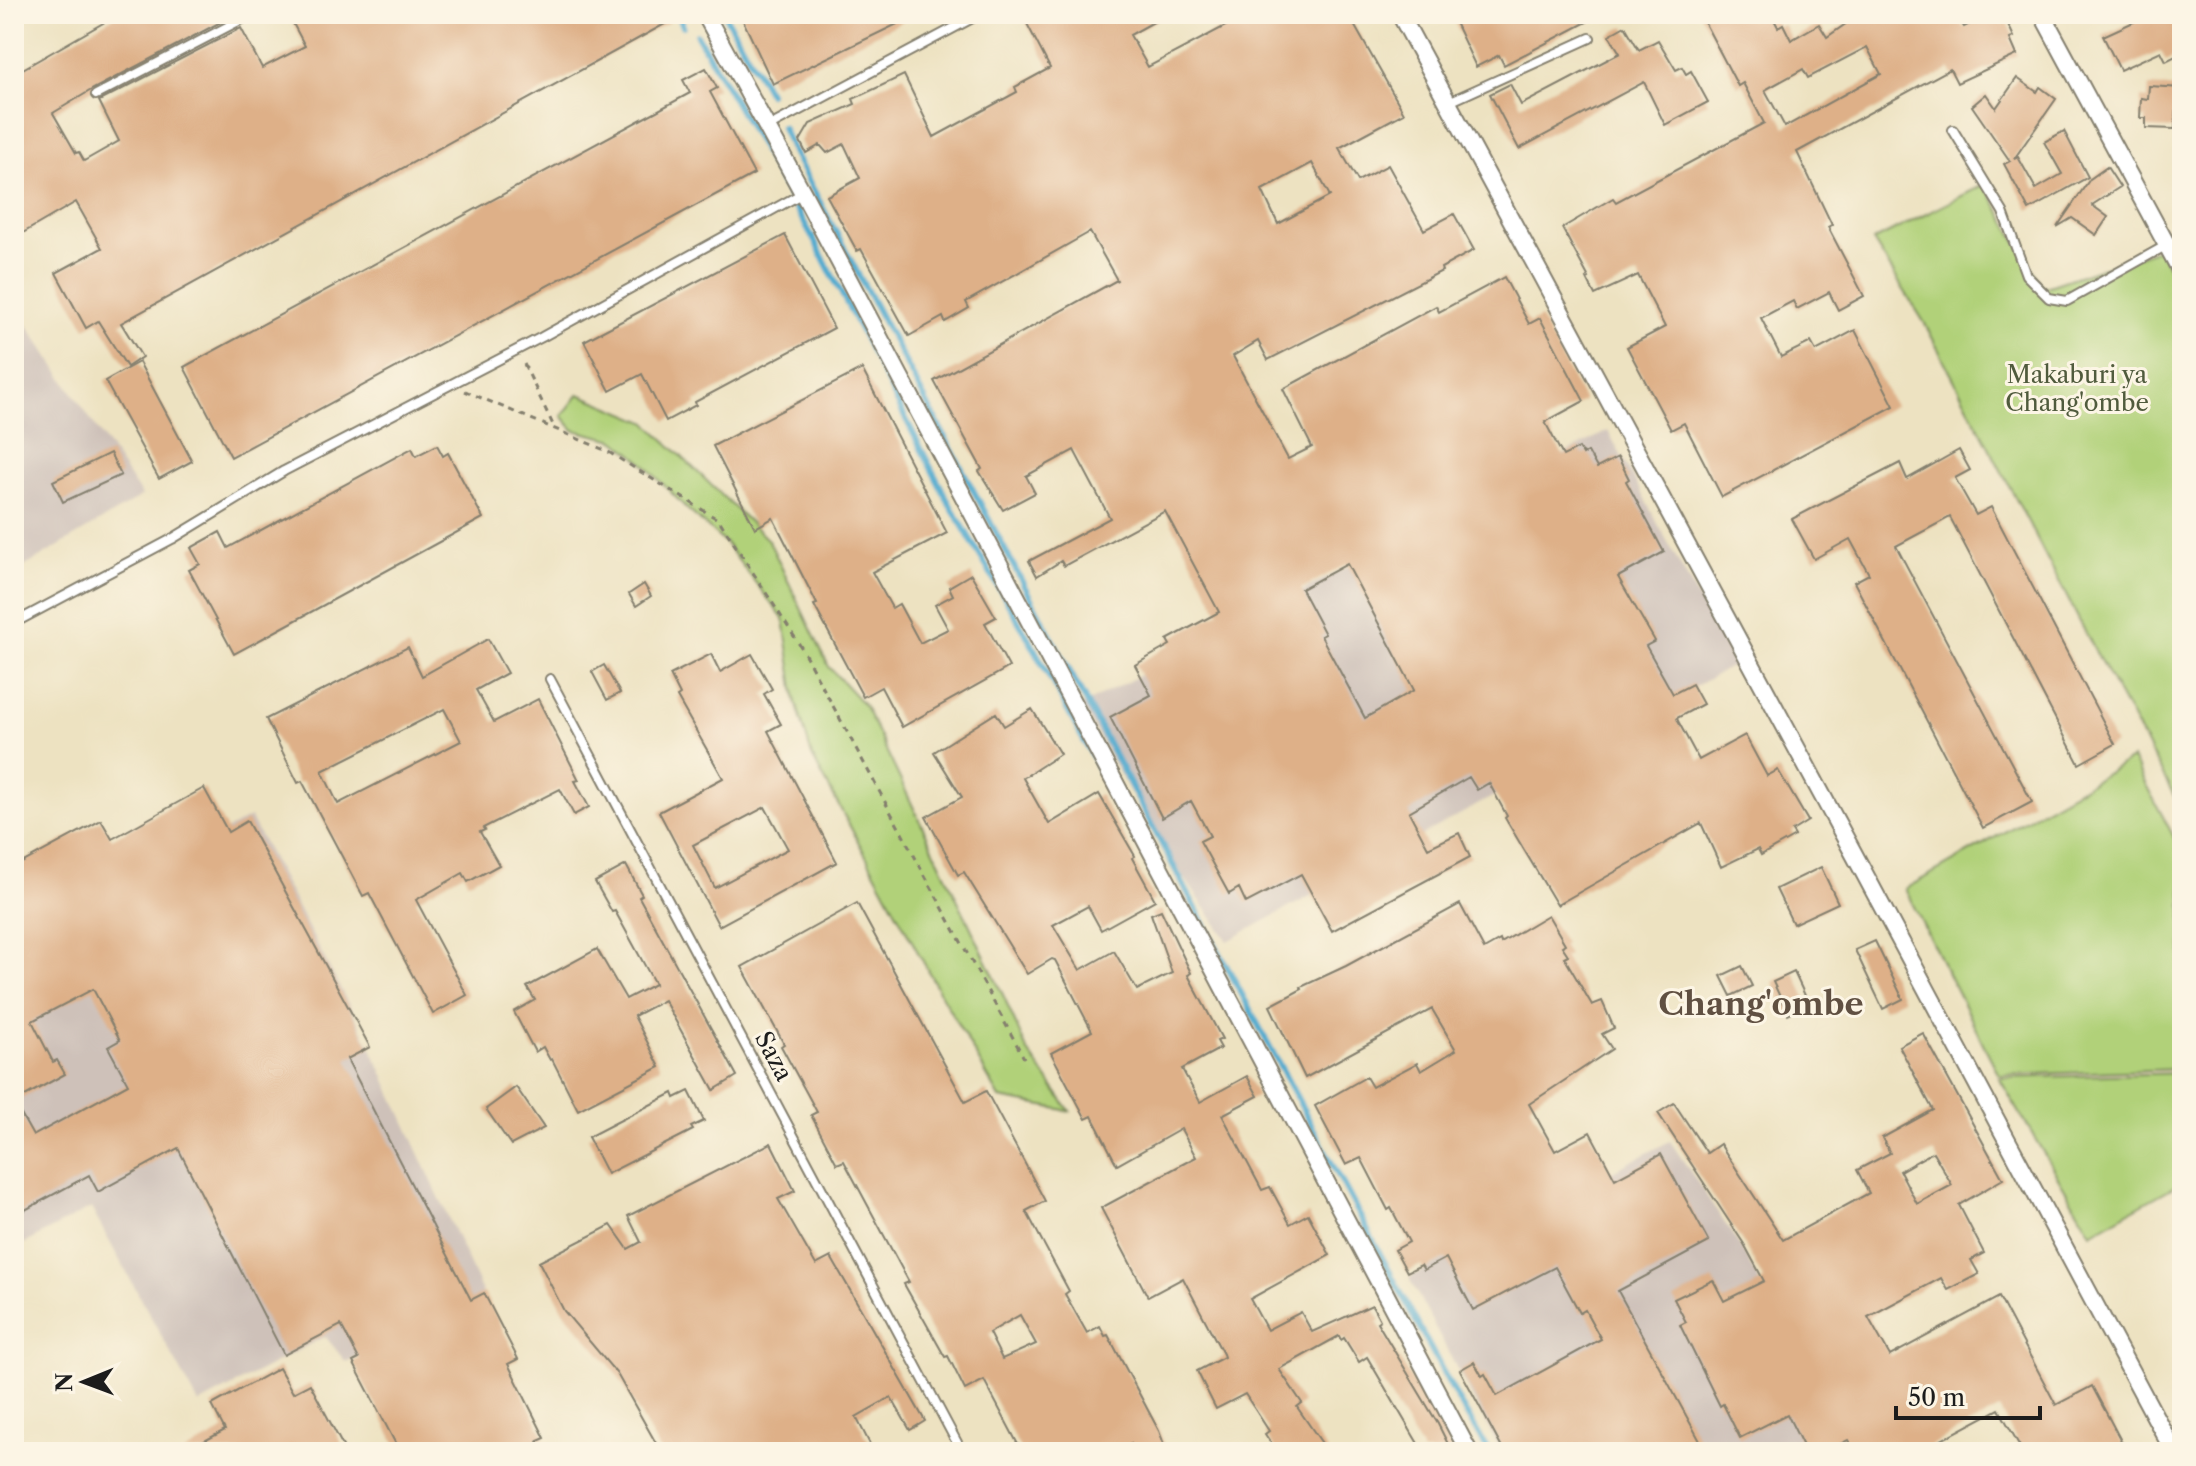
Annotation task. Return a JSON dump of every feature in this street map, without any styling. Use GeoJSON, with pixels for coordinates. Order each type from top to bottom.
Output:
{"type":"FeatureCollection","features":[{"type":"Feature","properties":{"kind":"street"},"geometry":{"type":"LineString","coordinates":[[705,14],[768,127],[796,197],[1469,1452]]}},
{"type":"Feature","properties":{"kind":"street"},"geometry":{"type":"LineString","coordinates":[[1400,14],[2174,1452]]}},
{"type":"Feature","properties":{"kind":"street"},"geometry":{"type":"LineString","coordinates":[[2042,14],[2175,240],[2182,273]]}},
{"type":"Feature","properties":{"kind":"lane"},"geometry":{"type":"LineString","coordinates":[[96,95],[252,14]]}},
{"type":"Feature","properties":{"kind":"lane"},"geometry":{"type":"LineString","coordinates":[[768,127],[980,14]]}},
{"type":"Feature","properties":{"kind":"lane"},"geometry":{"type":"LineString","coordinates":[[1449,102],[1590,38]]}},
{"type":"Feature","properties":{"kind":"lane"},"geometry":{"type":"LineString","coordinates":[[1953,130],[2003,212],[2026,275],[2049,298],[2067,301],[2175,240]]}},
{"type":"Feature","properties":{"kind":"lane"},"geometry":{"type":"LineString","coordinates":[[14,622],[172,539],[284,471],[517,350],[796,197]]}},
{"type":"Feature","properties":{"kind":"lane"},"geometry":{"type":"LineString","coordinates":[[14,622],[796,197]]}},
{"type":"Feature","properties":{"kind":"lane","name":"Saza"},"geometry":{"type":"LineString","coordinates":[[550,679],[962,1452]]}},
{"type":"Feature","properties":{"kind":"path"},"geometry":{"type":"LineString","coordinates":[[517,350],[555,429]]}},
{"type":"Feature","properties":{"kind":"path"},"geometry":{"type":"LineString","coordinates":[[451,385],[607,451],[719,520],[801,647],[1024,1058]]}},
{"type":"Feature","properties":{"kind":"shaded area"},"geometry":{"type":"Polygon","coordinates":[[[14,305],[142,496],[14,573],[14,305]]]}},
{"type":"Feature","properties":{"kind":"shaded area"},"geometry":{"type":"Polygon","coordinates":[[[1608,431],[1734,665],[1228,941],[1153,832],[1081,706],[1608,431]]]}},
{"type":"Feature","properties":{"kind":"shaded area"},"geometry":{"type":"Polygon","coordinates":[[[250,817],[370,1045],[484,1296],[346,1362],[325,1336],[199,1404],[91,1208],[14,1249],[14,947],[250,817]]]}},
{"type":"Feature","properties":{"kind":"shaded area"},"geometry":{"type":"Polygon","coordinates":[[[1670,1141],[1740,1246],[1849,1452],[1501,1452],[1409,1278],[1670,1141]]]}},
{"type":"Feature","properties":{"kind":"green space","name":"Makaburi ya Chang'ombe"},"geometry":{"type":"Polygon","coordinates":[[[1985,184],[2043,288],[2158,249],[2182,289],[2182,810],[2093,647],[1924,322],[1873,241],[1985,184]]]}},
{"type":"Feature","properties":{"kind":"green space"},"geometry":{"type":"Polygon","coordinates":[[[579,394],[646,422],[769,541],[829,667],[865,706],[1027,1050],[1070,1111],[1000,1098],[812,756],[796,702],[784,620],[725,543],[640,460],[615,440],[574,430],[562,416],[579,394]]]}},
{"type":"Feature","properties":{"kind":"green space"},"geometry":{"type":"Polygon","coordinates":[[[2132,759],[2182,852],[2182,1069],[1999,1075],[1905,889],[2132,759]]]}},
{"type":"Feature","properties":{"kind":"green space"},"geometry":{"type":"Polygon","coordinates":[[[2182,1073],[2182,1182],[2091,1233],[1999,1078],[2182,1073]]]}},
{"type":"Feature","properties":{"kind":"building"},"geometry":{"type":"Polygon","coordinates":[[[119,14],[234,15],[53,113],[84,161],[119,141],[99,101],[241,28],[262,68],[305,46],[288,14],[683,14],[121,323],[142,357],[127,367],[98,321],[86,328],[56,273],[102,248],[76,202],[14,238],[14,74],[119,14]]]}},
{"type":"Feature","properties":{"kind":"building"},"geometry":{"type":"Polygon","coordinates":[[[740,14],[918,14],[773,84],[740,14]]]}},
{"type":"Feature","properties":{"kind":"building"},"geometry":{"type":"Polygon","coordinates":[[[1022,14],[1168,14],[1130,35],[1148,67],[1248,14],[1348,14],[1404,113],[1339,148],[1358,181],[1388,165],[1424,230],[1454,214],[1474,250],[1441,268],[1442,271],[1268,360],[1258,341],[1233,356],[1288,459],[1312,447],[1283,389],[1436,306],[1439,312],[1504,277],[1529,324],[1540,318],[1584,401],[1545,422],[1563,456],[1579,448],[1583,455],[1588,452],[1597,468],[1618,457],[1629,479],[1626,481],[1664,552],[1618,577],[1655,641],[1646,646],[1673,694],[1692,684],[1703,704],[1677,718],[1678,721],[1699,760],[1745,735],[1767,776],[1778,770],[1808,821],[1792,831],[1795,836],[1761,855],[1758,849],[1721,867],[1701,823],[1557,905],[1505,818],[1507,816],[1489,783],[1477,790],[1469,777],[1409,812],[1428,848],[1459,833],[1470,857],[1332,931],[1301,874],[1246,903],[1239,888],[1229,894],[1200,841],[1210,836],[1191,801],[1162,818],[1110,717],[1151,695],[1135,665],[1170,645],[1167,640],[1219,612],[1165,511],[1064,566],[1061,561],[1037,576],[1029,561],[1110,518],[1074,450],[1026,476],[1035,493],[1003,510],[979,471],[982,469],[934,381],[1117,280],[1090,232],[966,302],[969,308],[945,322],[943,317],[909,336],[861,249],[857,251],[827,196],[860,178],[844,144],[827,153],[820,145],[806,153],[800,141],[810,124],[855,104],[853,99],[904,75],[934,137],[1017,92],[1015,87],[1050,68],[1022,14]],[[1312,163],[1262,190],[1278,224],[1330,196],[1312,163]],[[1347,564],[1301,589],[1325,634],[1321,636],[1365,718],[1414,690],[1347,564]]]}},
{"type":"Feature","properties":{"kind":"building"},"geometry":{"type":"Polygon","coordinates":[[[1451,14],[1602,14],[1504,65],[1499,55],[1476,67],[1451,14]]]}},
{"type":"Feature","properties":{"kind":"building"},"geometry":{"type":"Polygon","coordinates":[[[1700,14],[1771,14],[1778,27],[1783,24],[1791,40],[1819,24],[1827,37],[1860,14],[1955,14],[1964,27],[1990,14],[1997,14],[2002,24],[2007,22],[2017,55],[1957,83],[1950,69],[1797,152],[1832,225],[1828,227],[1864,296],[1838,310],[1829,292],[1797,309],[1793,301],[1761,318],[1781,357],[1811,342],[1816,351],[1855,330],[1894,406],[1722,497],[1684,423],[1671,430],[1627,347],[1665,327],[1638,275],[1595,295],[1562,228],[1613,198],[1616,202],[1764,123],[1743,83],[1738,86],[1700,14]],[[1867,47],[1808,78],[1803,69],[1765,90],[1785,127],[1881,74],[1867,47]]]}},
{"type":"Feature","properties":{"kind":"building"},"geometry":{"type":"Polygon","coordinates":[[[2151,14],[2177,14],[2182,23],[2182,53],[2166,61],[2161,51],[2120,70],[2103,36],[2151,14]]]}},
{"type":"Feature","properties":{"kind":"building"},"geometry":{"type":"Polygon","coordinates":[[[1625,26],[1639,50],[1658,40],[1676,70],[1682,67],[1686,74],[1691,71],[1708,102],[1665,125],[1644,82],[1519,149],[1490,94],[1510,84],[1521,105],[1620,53],[1609,35],[1625,26]]]}},
{"type":"Feature","properties":{"kind":"building"},"geometry":{"type":"Polygon","coordinates":[[[706,68],[717,88],[710,92],[754,174],[231,457],[184,367],[690,93],[683,80],[706,68]]]}},
{"type":"Feature","properties":{"kind":"building"},"geometry":{"type":"Polygon","coordinates":[[[2017,78],[2037,92],[2040,87],[2056,99],[2014,159],[2018,157],[2036,189],[2062,174],[2044,142],[2064,131],[2088,177],[2029,210],[2004,164],[2010,161],[1972,106],[1986,94],[1996,108],[2017,78]]]}},
{"type":"Feature","properties":{"kind":"building"},"geometry":{"type":"Polygon","coordinates":[[[2149,86],[2182,88],[2182,104],[2177,104],[2175,129],[2146,128],[2146,118],[2140,118],[2141,98],[2148,99],[2149,86]]]}},
{"type":"Feature","properties":{"kind":"building"},"geometry":{"type":"Polygon","coordinates":[[[2107,167],[2120,187],[2092,205],[2108,217],[2096,235],[2072,218],[2057,227],[2090,179],[2107,167]]]}},
{"type":"Feature","properties":{"kind":"building"},"geometry":{"type":"Polygon","coordinates":[[[785,235],[834,328],[695,402],[696,405],[666,421],[642,374],[610,391],[584,341],[785,235]]]}},
{"type":"Feature","properties":{"kind":"building"},"geometry":{"type":"Polygon","coordinates":[[[139,362],[192,461],[159,479],[105,381],[139,362]]]}},
{"type":"Feature","properties":{"kind":"building"},"geometry":{"type":"Polygon","coordinates":[[[862,369],[947,533],[872,572],[892,608],[899,604],[920,643],[948,629],[935,605],[953,595],[949,587],[971,574],[996,617],[985,623],[1009,667],[902,727],[881,687],[863,697],[814,605],[817,604],[773,518],[755,528],[713,446],[862,369]]]}},
{"type":"Feature","properties":{"kind":"building"},"geometry":{"type":"Polygon","coordinates":[[[437,445],[443,456],[448,453],[483,518],[234,654],[189,570],[200,564],[191,548],[220,532],[228,548],[412,448],[416,456],[437,445]]]}},
{"type":"Feature","properties":{"kind":"building"},"geometry":{"type":"Polygon","coordinates":[[[1959,450],[1970,470],[1955,478],[1976,515],[1991,507],[2115,744],[2079,764],[1950,517],[1896,546],[2032,802],[1983,828],[1854,582],[1869,574],[1850,539],[1814,559],[1792,519],[1900,463],[1907,479],[1959,450]]]}},
{"type":"Feature","properties":{"kind":"building"},"geometry":{"type":"Polygon","coordinates":[[[110,453],[121,475],[63,502],[53,481],[110,453]]]}},
{"type":"Feature","properties":{"kind":"building"},"geometry":{"type":"Polygon","coordinates":[[[644,584],[651,596],[636,606],[629,594],[644,584]]]}},
{"type":"Feature","properties":{"kind":"building"},"geometry":{"type":"Polygon","coordinates":[[[488,639],[507,673],[476,690],[494,722],[538,699],[579,780],[575,781],[589,807],[574,815],[560,789],[483,828],[485,830],[480,832],[499,865],[468,882],[463,873],[416,900],[467,995],[433,1014],[369,893],[363,896],[302,781],[298,783],[266,719],[408,647],[422,676],[488,639]],[[444,709],[322,771],[338,804],[461,741],[444,709]]]}},
{"type":"Feature","properties":{"kind":"building"},"geometry":{"type":"Polygon","coordinates":[[[711,654],[720,672],[752,654],[772,689],[764,694],[781,724],[768,731],[837,862],[719,926],[659,812],[723,778],[677,697],[680,695],[670,675],[711,654]],[[765,807],[693,845],[715,888],[788,849],[765,807]]]}},
{"type":"Feature","properties":{"kind":"building"},"geometry":{"type":"Polygon","coordinates":[[[604,665],[620,693],[607,700],[592,672],[604,665]]]}},
{"type":"Feature","properties":{"kind":"building"},"geometry":{"type":"Polygon","coordinates":[[[1032,709],[1060,754],[1023,778],[1049,824],[1099,794],[1135,856],[1132,858],[1155,900],[1101,930],[1088,906],[1053,925],[1080,970],[1114,951],[1137,990],[1172,973],[1151,914],[1161,910],[1191,973],[1188,975],[1222,1039],[1217,1041],[1221,1048],[1182,1069],[1200,1102],[1247,1076],[1258,1096],[1222,1115],[1262,1190],[1270,1187],[1290,1224],[1308,1214],[1330,1255],[1250,1299],[1267,1330],[1301,1312],[1312,1332],[1372,1305],[1380,1320],[1377,1322],[1452,1452],[1423,1452],[1367,1357],[1359,1362],[1344,1338],[1341,1340],[1339,1336],[1279,1369],[1302,1403],[1297,1407],[1328,1452],[1277,1452],[1265,1434],[1269,1431],[1245,1394],[1216,1409],[1197,1371],[1224,1357],[1183,1278],[1148,1297],[1101,1208],[1196,1157],[1181,1129],[1117,1165],[1092,1116],[1086,1119],[1051,1053],[1092,1031],[1055,960],[1027,974],[964,872],[958,875],[926,817],[962,797],[934,752],[996,713],[1004,726],[1032,709]]]}},
{"type":"Feature","properties":{"kind":"building"},"geometry":{"type":"Polygon","coordinates":[[[204,788],[228,832],[247,821],[370,1047],[347,1059],[471,1300],[484,1293],[518,1359],[508,1364],[545,1438],[538,1441],[544,1452],[400,1452],[353,1362],[359,1359],[341,1325],[284,1355],[178,1148],[98,1192],[89,1175],[14,1216],[14,1102],[14,867],[101,820],[112,839],[204,788]],[[93,989],[32,1021],[53,1062],[57,1060],[65,1074],[14,1102],[33,1136],[128,1084],[108,1047],[120,1040],[93,989]]]}},
{"type":"Feature","properties":{"kind":"building"},"geometry":{"type":"Polygon","coordinates":[[[626,865],[642,895],[639,897],[737,1076],[714,1090],[664,1000],[634,1016],[660,1067],[578,1110],[552,1059],[543,1047],[535,1052],[514,1012],[535,1000],[527,987],[597,949],[626,999],[655,984],[615,911],[612,912],[595,882],[626,865]]]}},
{"type":"Feature","properties":{"kind":"building"},"geometry":{"type":"Polygon","coordinates":[[[1821,867],[1838,903],[1793,924],[1776,889],[1821,867]]]}},
{"type":"Feature","properties":{"kind":"building"},"geometry":{"type":"Polygon","coordinates":[[[857,903],[965,1102],[986,1091],[1045,1201],[1026,1211],[1069,1291],[1065,1294],[1087,1333],[1100,1326],[1105,1336],[1108,1335],[1167,1452],[1134,1452],[1131,1444],[1116,1452],[1022,1452],[984,1380],[965,1390],[904,1284],[909,1282],[844,1161],[837,1164],[811,1115],[817,1112],[742,967],[857,903]],[[1020,1315],[989,1333],[1002,1359],[1036,1344],[1020,1315]]]}},
{"type":"Feature","properties":{"kind":"building"},"geometry":{"type":"Polygon","coordinates":[[[1460,904],[1484,949],[1500,940],[1501,943],[1548,915],[1565,944],[1562,946],[1568,955],[1564,957],[1592,1005],[1602,1001],[1614,1028],[1602,1034],[1612,1049],[1529,1104],[1555,1151],[1590,1132],[1615,1179],[1661,1154],[1709,1242],[1618,1291],[1706,1452],[1504,1452],[1460,1370],[1474,1362],[1497,1396],[1601,1339],[1585,1310],[1580,1313],[1555,1267],[1473,1310],[1446,1258],[1424,1270],[1421,1265],[1407,1272],[1395,1250],[1409,1242],[1391,1208],[1388,1210],[1361,1158],[1346,1165],[1315,1106],[1366,1077],[1372,1087],[1417,1063],[1421,1071],[1456,1050],[1432,1009],[1305,1078],[1270,1006],[1460,904]]]}},
{"type":"Feature","properties":{"kind":"building"},"geometry":{"type":"Polygon","coordinates":[[[1875,941],[1903,999],[1883,1009],[1855,950],[1875,941]]]}},
{"type":"Feature","properties":{"kind":"building"},"geometry":{"type":"Polygon","coordinates":[[[1742,966],[1752,986],[1731,996],[1721,976],[1742,966]]]}},
{"type":"Feature","properties":{"kind":"building"},"geometry":{"type":"Polygon","coordinates":[[[1794,972],[1809,1004],[1788,1014],[1773,982],[1794,972]]]}},
{"type":"Feature","properties":{"kind":"building"},"geometry":{"type":"Polygon","coordinates":[[[1923,1033],[2003,1179],[1959,1205],[1984,1253],[1971,1260],[1979,1274],[1948,1290],[1941,1278],[1868,1317],[1890,1356],[1999,1297],[2056,1405],[2092,1386],[2127,1452],[2023,1452],[1999,1409],[1919,1452],[1855,1452],[1848,1440],[1824,1452],[1806,1452],[1787,1414],[1740,1438],[1723,1404],[1720,1406],[1680,1325],[1686,1322],[1674,1299],[1713,1280],[1724,1301],[1764,1281],[1744,1244],[1658,1113],[1674,1103],[1707,1153],[1720,1144],[1783,1240],[1869,1193],[1857,1170],[1890,1153],[1882,1138],[1933,1110],[1899,1046],[1923,1033]],[[1933,1152],[1900,1171],[1917,1204],[1952,1185],[1933,1152]]]}},
{"type":"Feature","properties":{"kind":"building"},"geometry":{"type":"Polygon","coordinates":[[[516,1087],[544,1128],[511,1145],[486,1109],[516,1087]]]}},
{"type":"Feature","properties":{"kind":"building"},"geometry":{"type":"Polygon","coordinates":[[[689,1091],[704,1121],[691,1127],[693,1130],[607,1174],[588,1137],[673,1093],[675,1098],[689,1091]]]}},
{"type":"Feature","properties":{"kind":"building"},"geometry":{"type":"Polygon","coordinates":[[[771,1143],[795,1191],[778,1199],[816,1265],[831,1257],[925,1421],[910,1430],[891,1397],[856,1417],[874,1452],[661,1452],[617,1374],[564,1311],[539,1262],[611,1225],[628,1249],[641,1242],[628,1216],[771,1143]]]}},
{"type":"Feature","properties":{"kind":"building"},"geometry":{"type":"Polygon","coordinates":[[[279,1368],[293,1393],[310,1384],[346,1452],[184,1452],[225,1430],[212,1405],[279,1368]]]}},
{"type":"Feature","properties":{"kind":"waterway"},"geometry":{"type":"LineString","coordinates":[[678,14],[683,26]]}},
{"type":"Feature","properties":{"kind":"waterway"},"geometry":{"type":"LineString","coordinates":[[724,14],[769,93]]}},
{"type":"Feature","properties":{"kind":"waterway"},"geometry":{"type":"LineString","coordinates":[[697,35],[813,238],[948,501],[1029,639],[1102,774]]}},
{"type":"Feature","properties":{"kind":"waterway"},"geometry":{"type":"LineString","coordinates":[[782,127],[1458,1400],[1489,1452]]}},
{"type":"Feature","properties":{"kind":"district","name":"Chang'ombe"},"geometry":{"type":"Point","coordinates":[1761,1003]}}]}
